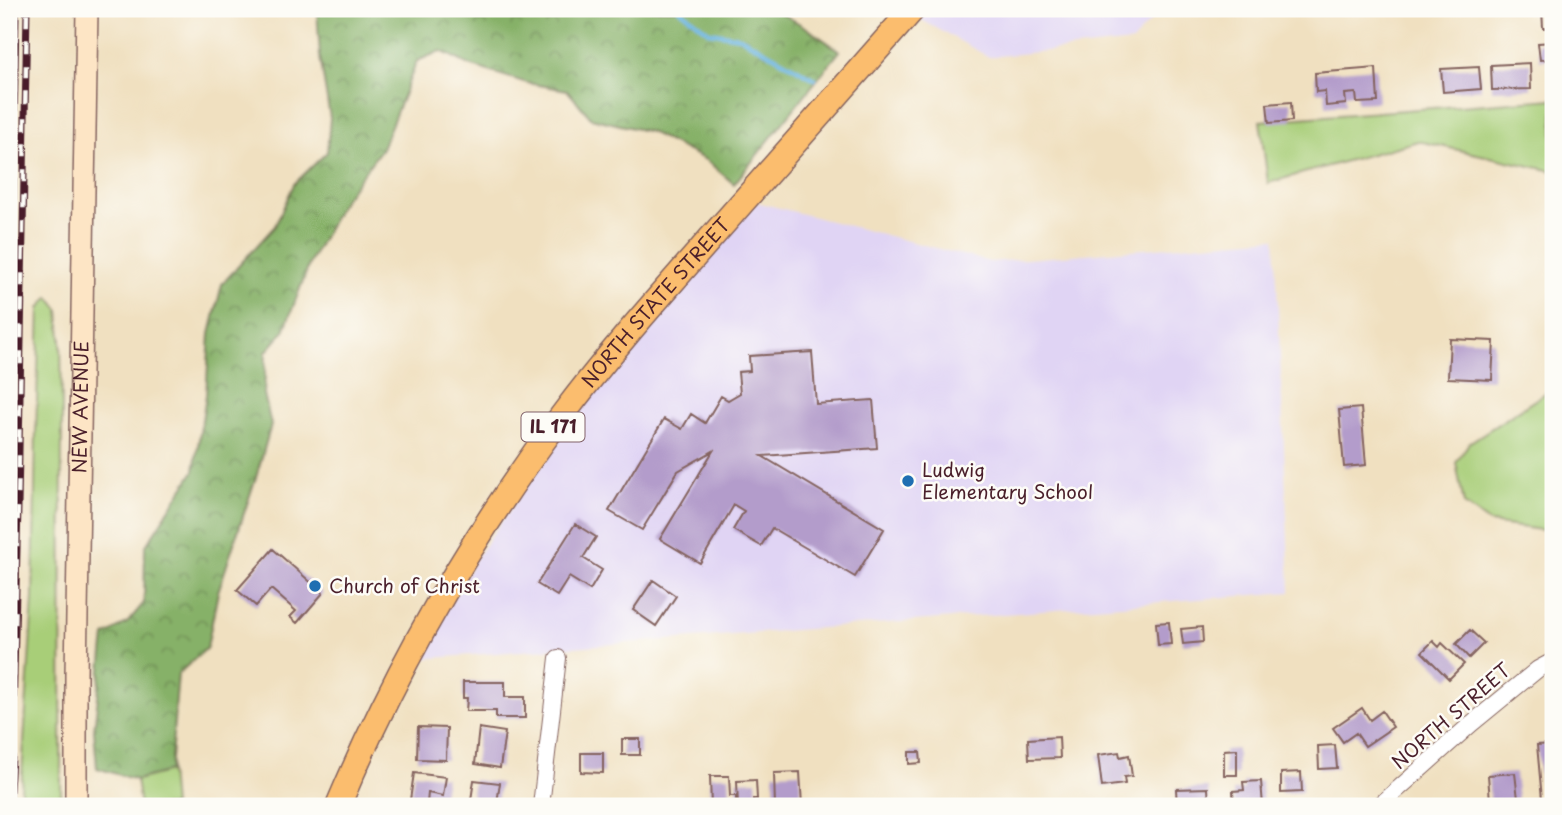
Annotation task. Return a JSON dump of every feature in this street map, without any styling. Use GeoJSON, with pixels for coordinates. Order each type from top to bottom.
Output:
{"type":"FeatureCollection","features":[{"type":"Feature","properties":{"kind":"main road","name":"NEW AVENUE"},"geometry":{"type":"LineString","coordinates":[[76,806],[87,9]]}},
{"type":"Feature","properties":{"kind":"main road","name":"NORTH STATE STREET"},"geometry":{"type":"LineString","coordinates":[[338,806],[417,640],[476,539],[522,470],[597,371],[691,260],[913,9]]}},
{"type":"Feature","properties":{"kind":"street"},"geometry":{"type":"LineString","coordinates":[[541,806],[558,658]]}},
{"type":"Feature","properties":{"kind":"street","name":"NORTH STREET"},"geometry":{"type":"LineString","coordinates":[[1379,806],[1471,724],[1538,669],[1553,661]]}},
{"type":"Feature","properties":{"kind":"shaded area"},"geometry":{"type":"Polygon","coordinates":[[[927,9],[1161,9],[1132,42],[989,57],[918,18],[927,9]]]}},
{"type":"Feature","properties":{"kind":"shaded area","name":"Ludwig Elementary School"},"geometry":{"type":"Polygon","coordinates":[[[756,202],[990,262],[1275,238],[1290,592],[418,659],[480,552],[580,411],[677,288],[756,202]]]}},
{"type":"Feature","properties":{"kind":"green space"},"geometry":{"type":"Polygon","coordinates":[[[317,9],[774,9],[840,51],[734,184],[706,160],[650,132],[591,118],[567,90],[527,83],[469,65],[441,51],[417,61],[382,148],[342,202],[310,262],[284,331],[266,352],[264,394],[271,425],[218,592],[207,648],[178,674],[170,771],[136,780],[97,768],[94,730],[105,636],[128,622],[144,603],[145,547],[194,471],[206,395],[210,334],[222,284],[275,226],[294,184],[327,152],[330,118],[320,57],[317,9]]]}},
{"type":"Feature","properties":{"kind":"green space"},"geometry":{"type":"Polygon","coordinates":[[[1553,99],[1553,171],[1418,141],[1268,183],[1260,121],[1553,99]]]}},
{"type":"Feature","properties":{"kind":"green space"},"geometry":{"type":"Polygon","coordinates":[[[49,297],[59,309],[61,339],[61,806],[20,806],[33,598],[40,308],[49,297]]]}},
{"type":"Feature","properties":{"kind":"green space"},"geometry":{"type":"Polygon","coordinates":[[[1553,383],[1553,526],[1541,530],[1490,523],[1464,504],[1456,463],[1469,443],[1547,392],[1553,383]]]}},
{"type":"Feature","properties":{"kind":"green space"},"geometry":{"type":"Polygon","coordinates":[[[170,771],[173,806],[140,806],[136,780],[170,771]]]}},
{"type":"Feature","properties":{"kind":"building"},"geometry":{"type":"Polygon","coordinates":[[[1542,9],[1553,9],[1553,28],[1543,28],[1542,9]]]}},
{"type":"Feature","properties":{"kind":"building"},"geometry":{"type":"Polygon","coordinates":[[[1553,42],[1553,59],[1540,60],[1538,43],[1553,42]]]}},
{"type":"Feature","properties":{"kind":"building"},"geometry":{"type":"Polygon","coordinates":[[[1530,63],[1531,89],[1492,90],[1491,65],[1530,63]]]}},
{"type":"Feature","properties":{"kind":"building"},"geometry":{"type":"Polygon","coordinates":[[[1479,67],[1481,89],[1443,92],[1441,69],[1479,67]]]}},
{"type":"Feature","properties":{"kind":"building"},"geometry":{"type":"Polygon","coordinates":[[[1376,68],[1378,102],[1357,103],[1356,93],[1345,94],[1346,104],[1326,106],[1325,91],[1316,92],[1315,73],[1376,68]]]}},
{"type":"Feature","properties":{"kind":"building"},"geometry":{"type":"Polygon","coordinates":[[[1291,102],[1292,121],[1269,123],[1267,104],[1291,102]]]}},
{"type":"Feature","properties":{"kind":"building"},"geometry":{"type":"Polygon","coordinates":[[[1450,339],[1494,341],[1492,380],[1448,378],[1450,339]]]}},
{"type":"Feature","properties":{"kind":"building"},"geometry":{"type":"Polygon","coordinates":[[[812,352],[816,404],[873,400],[877,448],[762,456],[884,529],[855,577],[772,528],[761,546],[733,530],[744,511],[734,505],[700,563],[660,539],[713,451],[678,471],[642,530],[609,511],[664,419],[682,429],[691,414],[705,423],[721,396],[728,400],[740,393],[738,372],[750,371],[749,356],[812,352]]]}},
{"type":"Feature","properties":{"kind":"building"},"geometry":{"type":"Polygon","coordinates":[[[1361,408],[1366,465],[1344,467],[1339,410],[1361,408]]]}},
{"type":"Feature","properties":{"kind":"building"},"geometry":{"type":"Polygon","coordinates":[[[575,524],[596,537],[583,558],[602,570],[590,590],[569,577],[557,596],[537,584],[575,524]]]}},
{"type":"Feature","properties":{"kind":"building"},"geometry":{"type":"Polygon","coordinates":[[[273,549],[323,593],[297,623],[290,617],[296,611],[271,589],[256,606],[237,590],[273,549]]]}},
{"type":"Feature","properties":{"kind":"building"},"geometry":{"type":"Polygon","coordinates":[[[653,580],[676,596],[656,626],[633,610],[653,580]]]}},
{"type":"Feature","properties":{"kind":"building"},"geometry":{"type":"Polygon","coordinates":[[[1169,622],[1171,644],[1158,645],[1156,623],[1169,622]]]}},
{"type":"Feature","properties":{"kind":"building"},"geometry":{"type":"Polygon","coordinates":[[[1202,627],[1203,642],[1183,644],[1181,629],[1202,627]]]}},
{"type":"Feature","properties":{"kind":"building"},"geometry":{"type":"Polygon","coordinates":[[[1470,630],[1484,643],[1469,658],[1456,644],[1470,630]]]}},
{"type":"Feature","properties":{"kind":"building"},"geometry":{"type":"Polygon","coordinates":[[[1433,641],[1439,647],[1442,643],[1464,664],[1449,679],[1422,652],[1433,641]]]}},
{"type":"Feature","properties":{"kind":"building"},"geometry":{"type":"Polygon","coordinates":[[[463,682],[505,682],[505,697],[525,697],[525,718],[496,718],[496,711],[466,711],[467,698],[463,698],[463,682]]]}},
{"type":"Feature","properties":{"kind":"building"},"geometry":{"type":"Polygon","coordinates":[[[1362,708],[1370,720],[1382,711],[1393,727],[1365,746],[1356,733],[1343,742],[1333,728],[1362,708]]]}},
{"type":"Feature","properties":{"kind":"building"},"geometry":{"type":"Polygon","coordinates":[[[418,727],[447,728],[446,760],[417,759],[418,727]]]}},
{"type":"Feature","properties":{"kind":"building"},"geometry":{"type":"Polygon","coordinates":[[[479,728],[505,732],[500,768],[475,764],[479,728]]]}},
{"type":"Feature","properties":{"kind":"building"},"geometry":{"type":"Polygon","coordinates":[[[1059,737],[1060,758],[1029,759],[1028,739],[1059,737]]]}},
{"type":"Feature","properties":{"kind":"building"},"geometry":{"type":"Polygon","coordinates":[[[622,739],[640,739],[640,755],[622,755],[622,739]]]}},
{"type":"Feature","properties":{"kind":"building"},"geometry":{"type":"Polygon","coordinates":[[[1553,744],[1553,798],[1542,799],[1537,745],[1553,744]]]}},
{"type":"Feature","properties":{"kind":"building"},"geometry":{"type":"Polygon","coordinates":[[[1335,745],[1337,768],[1319,769],[1318,746],[1335,745]]]}},
{"type":"Feature","properties":{"kind":"building"},"geometry":{"type":"Polygon","coordinates":[[[1237,749],[1237,775],[1224,775],[1224,750],[1237,749]]]}},
{"type":"Feature","properties":{"kind":"building"},"geometry":{"type":"Polygon","coordinates":[[[909,752],[920,752],[921,763],[909,764],[909,752]]]}},
{"type":"Feature","properties":{"kind":"building"},"geometry":{"type":"Polygon","coordinates":[[[1119,752],[1120,757],[1129,755],[1132,776],[1124,777],[1125,784],[1102,787],[1098,755],[1119,752]]]}},
{"type":"Feature","properties":{"kind":"building"},"geometry":{"type":"Polygon","coordinates":[[[581,753],[603,753],[603,773],[581,772],[581,753]]]}},
{"type":"Feature","properties":{"kind":"building"},"geometry":{"type":"Polygon","coordinates":[[[800,772],[802,806],[775,806],[774,773],[800,772]]]}},
{"type":"Feature","properties":{"kind":"building"},"geometry":{"type":"Polygon","coordinates":[[[1301,772],[1302,792],[1281,793],[1281,773],[1301,772]]]}},
{"type":"Feature","properties":{"kind":"building"},"geometry":{"type":"Polygon","coordinates":[[[414,773],[446,777],[443,796],[428,793],[427,803],[410,800],[414,773]]]}},
{"type":"Feature","properties":{"kind":"building"},"geometry":{"type":"Polygon","coordinates":[[[1515,773],[1518,799],[1490,801],[1488,775],[1515,773]]]}},
{"type":"Feature","properties":{"kind":"building"},"geometry":{"type":"Polygon","coordinates":[[[710,776],[729,776],[730,796],[736,796],[736,806],[711,806],[710,776]]]}},
{"type":"Feature","properties":{"kind":"building"},"geometry":{"type":"Polygon","coordinates":[[[474,780],[500,783],[497,803],[471,800],[474,780]]]}},
{"type":"Feature","properties":{"kind":"building"},"geometry":{"type":"Polygon","coordinates":[[[756,780],[757,799],[753,799],[753,806],[738,806],[737,781],[756,780]]]}},
{"type":"Feature","properties":{"kind":"building"},"geometry":{"type":"Polygon","coordinates":[[[1261,781],[1263,806],[1234,806],[1233,791],[1244,790],[1243,782],[1261,781]]]}},
{"type":"Feature","properties":{"kind":"building"},"geometry":{"type":"Polygon","coordinates":[[[1208,788],[1209,806],[1177,806],[1176,789],[1208,788]]]}},
{"type":"Feature","properties":{"kind":"waterway"},"geometry":{"type":"LineString","coordinates":[[679,9],[709,32],[740,37],[815,79]]}},
{"type":"Feature","properties":{"kind":"railway"},"geometry":{"type":"LineString","coordinates":[[9,431],[16,9]]}},
{"type":"Feature","properties":{"kind":"railway"},"geometry":{"type":"LineString","coordinates":[[9,806],[18,506],[27,9]]}},
{"type":"Feature","properties":{"kind":"place","name":"Ludwig Elementary School"},"geometry":{"type":"Point","coordinates":[908,481]}},
{"type":"Feature","properties":{"kind":"place","name":"Church of Christ"},"geometry":{"type":"Point","coordinates":[315,586]}}]}
